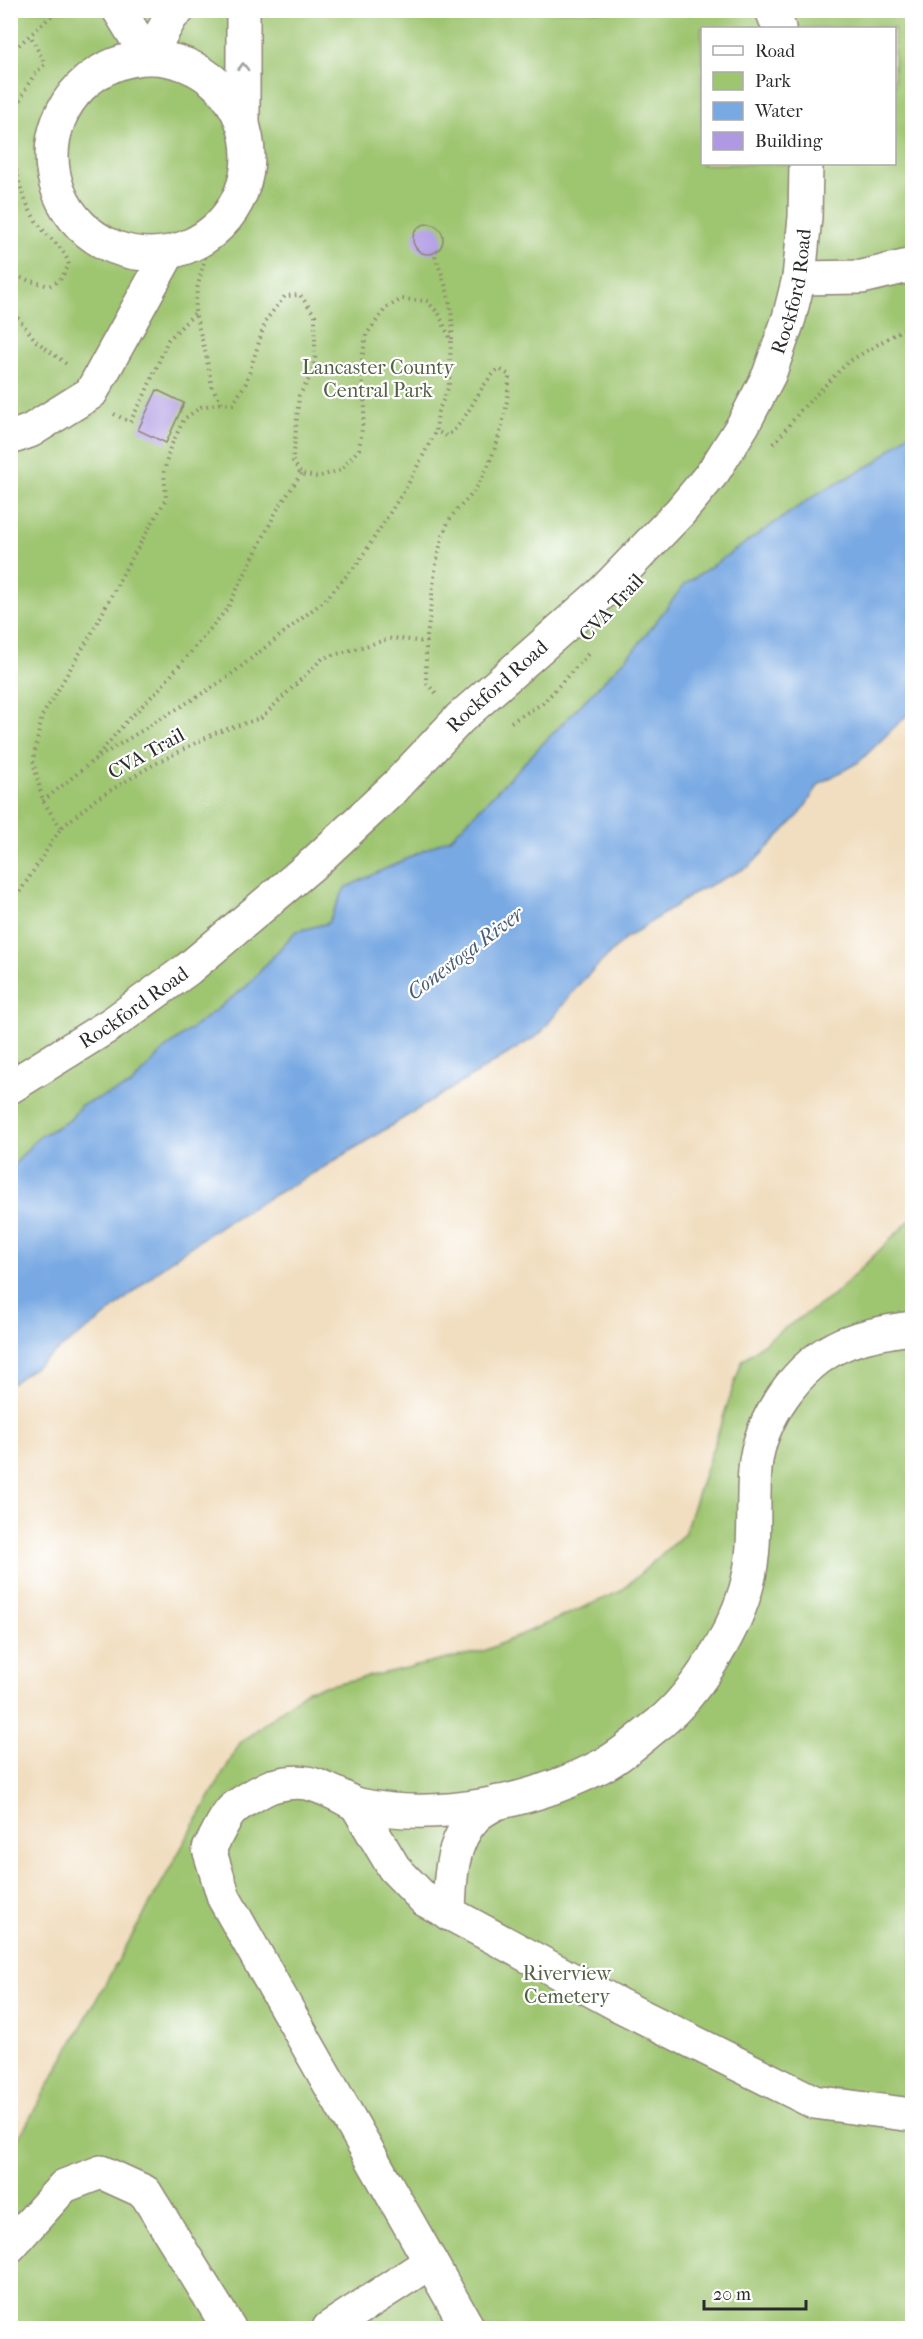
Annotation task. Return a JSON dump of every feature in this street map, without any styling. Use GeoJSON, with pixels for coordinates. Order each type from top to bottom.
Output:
{"type":"FeatureCollection","features":[{"type":"Feature","properties":{"kind":"street"},"geometry":{"type":"LineString","coordinates":[[118,10],[148,57]]}},
{"type":"Feature","properties":{"kind":"street"},"geometry":{"type":"LineString","coordinates":[[148,57],[172,15],[178,10]]}},
{"type":"Feature","properties":{"kind":"street"},"geometry":{"type":"LineString","coordinates":[[243,10],[243,123],[249,153],[245,183],[232,211],[211,234],[190,247],[168,254],[135,255],[104,244],[78,225],[60,198],[51,166],[53,133],[66,104],[87,79],[116,63],[148,57],[178,61],[206,74],[228,95],[243,123]]}},
{"type":"Feature","properties":{"kind":"street"},"geometry":{"type":"LineString","coordinates":[[772,10],[779,27]]}},
{"type":"Feature","properties":{"kind":"street","name":"Rockford Road"},"geometry":{"type":"LineString","coordinates":[[10,1088],[113,1023],[188,969],[315,862],[395,787],[460,718],[603,592],[680,512],[714,471],[743,425],[769,375],[800,278],[806,217],[806,165]]}},
{"type":"Feature","properties":{"kind":"street"},"geometry":{"type":"LineString","coordinates":[[10,438],[30,431],[89,390],[168,254]]}},
{"type":"Feature","properties":{"kind":"street"},"geometry":{"type":"LineString","coordinates":[[800,278],[862,277],[912,265]]}},
{"type":"Feature","properties":{"kind":"street"},"geometry":{"type":"LineString","coordinates":[[468,2328],[224,1898],[209,1850],[232,1810],[270,1787],[310,1782],[356,1804],[414,1811],[456,1808],[529,1795],[570,1780],[599,1767],[636,1742],[668,1716],[716,1654],[733,1624],[748,1582],[754,1548],[755,1468],[761,1435],[775,1407],[816,1361],[842,1345],[886,1331],[912,1328]]}},
{"type":"Feature","properties":{"kind":"street"},"geometry":{"type":"LineString","coordinates":[[449,1914],[450,1876],[457,1846],[475,1817],[498,1802]]}},
{"type":"Feature","properties":{"kind":"street"},"geometry":{"type":"LineString","coordinates":[[356,1804],[394,1868],[425,1900],[449,1914],[619,2005],[814,2102],[912,2115]]}},
{"type":"Feature","properties":{"kind":"street"},"geometry":{"type":"LineString","coordinates":[[10,2246],[64,2186],[101,2172],[145,2192],[229,2328]]}},
{"type":"Feature","properties":{"kind":"street"},"geometry":{"type":"LineString","coordinates":[[329,2328],[430,2262]]}},
{"type":"Feature","properties":{"kind":"path"},"geometry":{"type":"LineString","coordinates":[[10,53],[58,10]]}},
{"type":"Feature","properties":{"kind":"path"},"geometry":{"type":"LineString","coordinates":[[10,273],[49,286],[60,280],[69,265],[66,253],[39,225],[24,197],[15,165],[14,133],[20,100],[36,72],[45,64],[30,35]]}},
{"type":"Feature","properties":{"kind":"path"},"geometry":{"type":"LineString","coordinates":[[211,234],[197,289],[195,314],[212,387],[222,403]]}},
{"type":"Feature","properties":{"kind":"path"},"geometry":{"type":"LineString","coordinates":[[44,801],[94,760],[224,680],[325,600],[358,563],[407,486],[436,431],[438,412],[449,386],[453,317],[435,255]]}},
{"type":"Feature","properties":{"kind":"path"},"geometry":{"type":"LineString","coordinates":[[62,828],[44,801],[33,761],[42,716],[93,631],[166,499],[164,472],[170,448],[184,419],[201,407],[222,403],[233,404],[246,383],[266,320],[285,296],[300,295],[315,315],[315,358],[312,374],[299,396],[293,461],[301,474],[317,477],[341,471],[359,449],[365,408],[361,366],[366,335],[386,308],[402,299],[427,301],[439,314],[451,341]]}},
{"type":"Feature","properties":{"kind":"path"},"geometry":{"type":"LineString","coordinates":[[10,308],[36,340],[72,368],[89,390],[130,422],[145,394],[168,340],[195,314]]}},
{"type":"Feature","properties":{"kind":"path"},"geometry":{"type":"LineString","coordinates":[[772,446],[801,410],[849,362],[912,324]]}},
{"type":"Feature","properties":{"kind":"path"},"geometry":{"type":"LineString","coordinates":[[436,431],[447,436],[457,428],[470,412],[488,377],[499,369],[509,375],[506,406],[487,470],[472,494],[448,521],[438,547],[426,642],[426,683],[460,718]]}},
{"type":"Feature","properties":{"kind":"path"},"geometry":{"type":"LineString","coordinates":[[94,760],[125,723],[162,686],[227,609],[278,510],[301,474]]}},
{"type":"Feature","properties":{"kind":"path","name":"CVA Trail"},"geometry":{"type":"LineString","coordinates":[[10,899],[19,893],[62,828],[96,799],[151,766],[215,733],[261,718],[323,658],[393,638],[426,642]]}},
{"type":"Feature","properties":{"kind":"path","name":"CVA Trail"},"geometry":{"type":"LineString","coordinates":[[508,723],[543,703],[592,650]]}},
{"type":"Feature","properties":{"kind":"green space","name":"Lancaster County Central Park"},"geometry":{"type":"Polygon","coordinates":[[[11,11],[912,11],[912,431],[875,463],[820,492],[684,585],[635,649],[451,838],[345,888],[328,923],[295,932],[247,986],[165,1049],[130,1086],[81,1105],[70,1120],[37,1138],[15,1164],[11,1165],[11,11]]]}},
{"type":"Feature","properties":{"kind":"green space","name":"Riverview Cemetery"},"geometry":{"type":"Polygon","coordinates":[[[912,1218],[912,2328],[11,2328],[11,2152],[240,1743],[307,1690],[484,1651],[621,1591],[684,1534],[742,1361],[773,1336],[834,1295],[912,1218]]]}},
{"type":"Feature","properties":{"kind":"water","name":"Conestoga River"},"geometry":{"type":"Polygon","coordinates":[[[912,431],[912,710],[859,762],[819,784],[801,813],[750,866],[696,892],[625,939],[580,983],[540,1034],[324,1167],[223,1224],[167,1263],[102,1319],[11,1384],[11,1165],[15,1164],[37,1138],[70,1120],[81,1105],[130,1086],[165,1049],[247,986],[295,932],[328,923],[345,888],[452,837],[635,649],[684,585],[820,492],[875,463],[912,431]]]}},
{"type":"Feature","properties":{"kind":"building"},"geometry":{"type":"Polygon","coordinates":[[[428,224],[434,225],[442,233],[442,245],[434,253],[428,254],[422,253],[414,245],[413,239],[414,233],[422,225],[428,224]]]}},
{"type":"Feature","properties":{"kind":"building"},"geometry":{"type":"Polygon","coordinates":[[[157,390],[184,403],[166,443],[138,430],[157,390]]]}}]}
